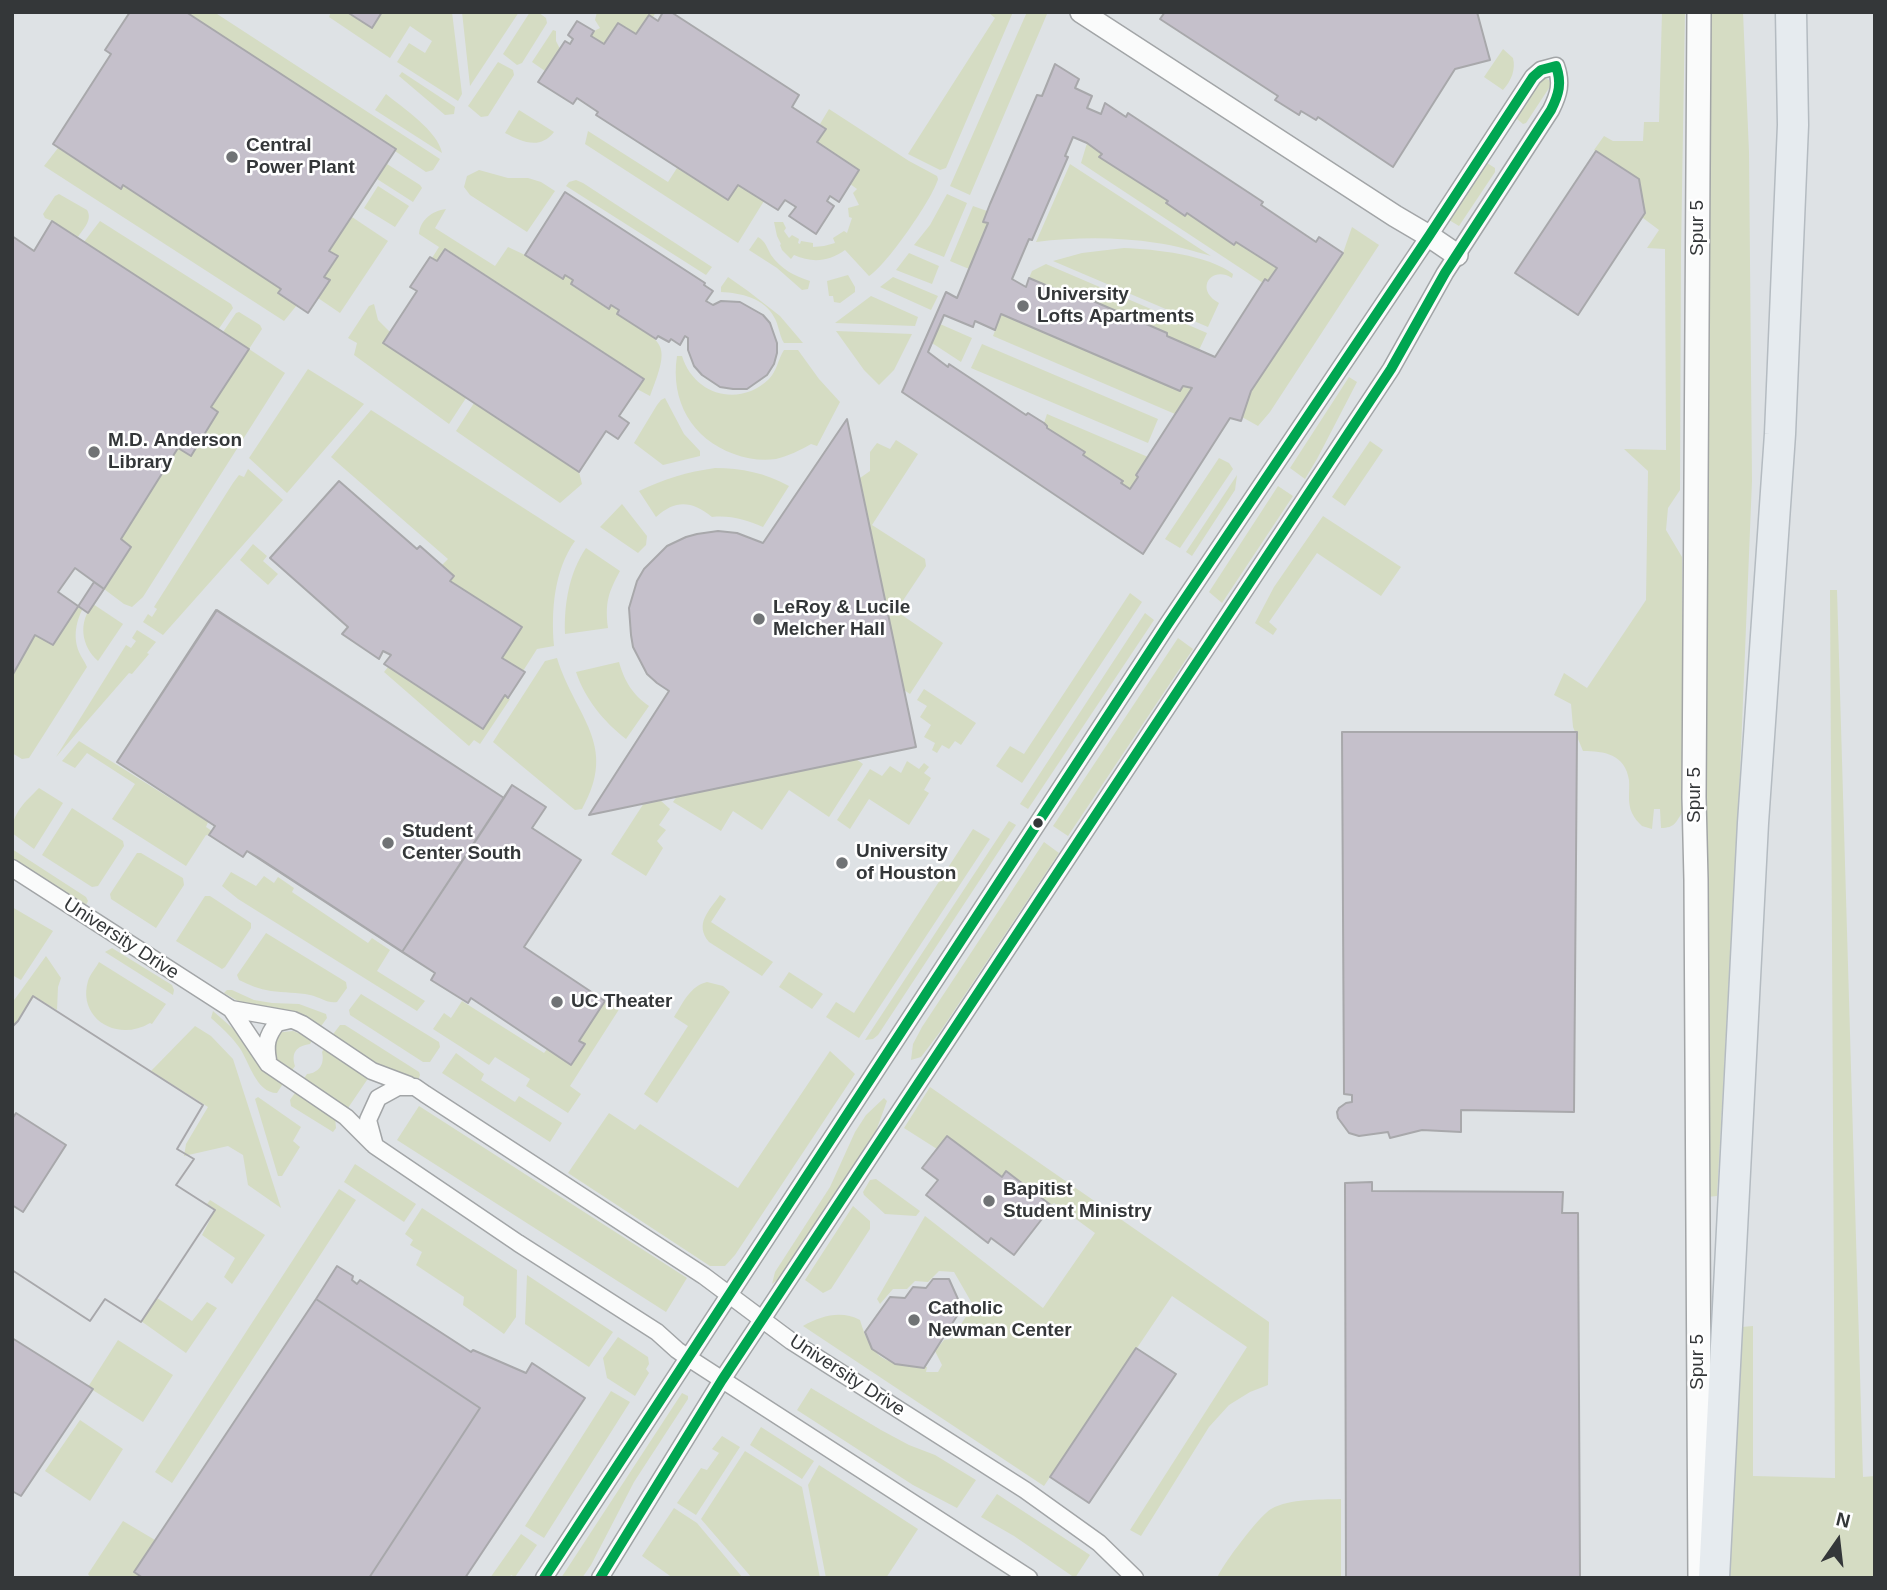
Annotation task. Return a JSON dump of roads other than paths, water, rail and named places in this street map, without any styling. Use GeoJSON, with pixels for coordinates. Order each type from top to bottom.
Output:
{"type":"FeatureCollection","features":[{"type":"Feature","properties":{"kind":"highway","name":"Spur 5"},"geometry":{"type":"LineString","coordinates":[[1714,1578],[1753,823],[1780,434],[1793,125],[1791,12]]}},
{"type":"Feature","properties":{"kind":"main road","name":"Spur 5"},"geometry":{"type":"LineString","coordinates":[[1699,12],[1694,797],[1700,1578]]}},
{"type":"Feature","properties":{"kind":"street"},"geometry":{"type":"LineString","coordinates":[[1081,12],[1457,255]]}},
{"type":"Feature","properties":{"kind":"street"},"geometry":{"type":"LineString","coordinates":[[544,1578],[1168,624],[1429,236],[1505,151],[1557,98],[1560,84],[1556,66],[1541,69],[1533,77],[1505,151],[1457,255],[1391,369],[722,1380],[600,1578]]}},
{"type":"Feature","properties":{"kind":"street","name":"University Drive"},"geometry":{"type":"LineString","coordinates":[[12,867],[230,1009],[268,1063],[346,1117],[375,1146],[518,1243],[657,1332],[687,1357],[1029,1578]]}},
{"type":"Feature","properties":{"kind":"street","name":"University Drive"},"geometry":{"type":"LineString","coordinates":[[230,1009],[293,1020],[372,1071],[415,1087],[729,1293],[791,1341],[1025,1490],[1099,1543],[1135,1578]]}},
{"type":"Feature","properties":{"kind":"street"},"geometry":{"type":"LineString","coordinates":[[268,1063],[265,1046],[269,1034],[277,1023],[293,1020]]}},
{"type":"Feature","properties":{"kind":"street"},"geometry":{"type":"LineString","coordinates":[[375,1146],[368,1120],[378,1098],[398,1087],[415,1087]]}},
{"type":"Feature","properties":{"kind":"place","name":"Central Power Plant"},"geometry":{"type":"Point","coordinates":[232,157]}},
{"type":"Feature","properties":{"kind":"place","name":"University Lofts Apartments"},"geometry":{"type":"Point","coordinates":[1023,306]}},
{"type":"Feature","properties":{"kind":"place","name":"M.D. Anderson Library"},"geometry":{"type":"Point","coordinates":[94,452]}},
{"type":"Feature","properties":{"kind":"place","name":"LeRoy & Lucile Melcher Hall"},"geometry":{"type":"Point","coordinates":[759,619]}},
{"type":"Feature","properties":{"kind":"place","name":"Student Center South"},"geometry":{"type":"Point","coordinates":[388,843]}},
{"type":"Feature","properties":{"kind":"place","name":"University of Houston"},"geometry":{"type":"Point","coordinates":[842,863]}},
{"type":"Feature","properties":{"kind":"place","name":"UC Theater"},"geometry":{"type":"Point","coordinates":[557,1002]}},
{"type":"Feature","properties":{"kind":"place","name":"Bapitist Student Ministry"},"geometry":{"type":"Point","coordinates":[989,1201]}},
{"type":"Feature","properties":{"kind":"place","name":"Catholic Newman Center"},"geometry":{"type":"Point","coordinates":[914,1320]}}]}
